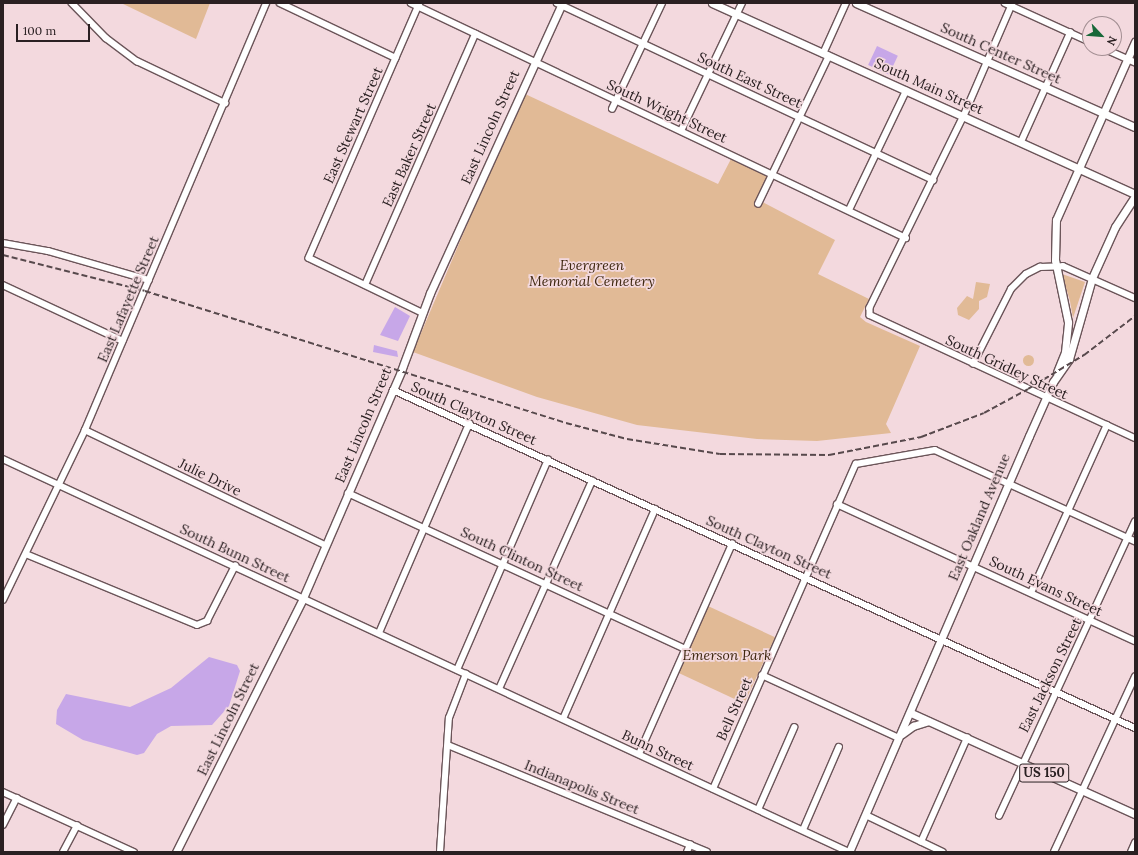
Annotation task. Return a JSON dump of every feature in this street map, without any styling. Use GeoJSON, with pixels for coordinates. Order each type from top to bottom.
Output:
{"type":"FeatureCollection","features":[{"type":"Feature","properties":{"kind":"main road","name":"South Main Street"},"geometry":{"type":"LineString","coordinates":[[712,3],[1022,142],[1135,195]]}},
{"type":"Feature","properties":{"kind":"main road","name":"South Center Street"},"geometry":{"type":"LineString","coordinates":[[856,3],[1135,127]]}},
{"type":"Feature","properties":{"kind":"main road","name":"East Lincoln Street"},"geometry":{"type":"LineString","coordinates":[[176,852],[303,598],[393,390],[423,313],[560,4]]}},
{"type":"Feature","properties":{"kind":"main road"},"geometry":{"type":"LineString","coordinates":[[1054,382],[1065,352],[1068,331],[1056,264],[1056,220],[1135,42]]}},
{"type":"Feature","properties":{"kind":"main road","name":"East Oakland Avenue"},"geometry":{"type":"LineString","coordinates":[[849,852],[1046,398],[1072,350],[1080,312],[1092,278],[1115,227],[1135,195]]}},
{"type":"Feature","properties":{"kind":"main road","name":"US 150"},"geometry":{"type":"LineString","coordinates":[[910,714],[1022,762],[1135,814]]}},
{"type":"Feature","properties":{"kind":"main road"},"geometry":{"type":"LineString","coordinates":[[900,737],[912,726],[928,721]]}},
{"type":"Feature","properties":{"kind":"street"},"geometry":{"type":"LineString","coordinates":[[72,3],[104,36],[137,61],[225,102]]}},
{"type":"Feature","properties":{"kind":"street","name":"East Lafayette Street"},"geometry":{"type":"LineString","coordinates":[[3,600],[60,486],[85,430],[266,3]]}},
{"type":"Feature","properties":{"kind":"street"},"geometry":{"type":"LineString","coordinates":[[280,3],[396,58]]}},
{"type":"Feature","properties":{"kind":"street","name":"South Wright Street"},"geometry":{"type":"LineString","coordinates":[[411,3],[419,5],[476,34],[906,238]]}},
{"type":"Feature","properties":{"kind":"street"},"geometry":{"type":"LineString","coordinates":[[612,109],[662,3]]}},
{"type":"Feature","properties":{"kind":"street"},"geometry":{"type":"LineString","coordinates":[[681,131],[742,3]]}},
{"type":"Feature","properties":{"kind":"street"},"geometry":{"type":"LineString","coordinates":[[758,204],[800,117],[846,3]]}},
{"type":"Feature","properties":{"kind":"street"},"geometry":{"type":"LineString","coordinates":[[1005,3],[1012,4],[1082,38]]}},
{"type":"Feature","properties":{"kind":"street","name":"South East Street"},"geometry":{"type":"LineString","coordinates":[[560,4],[933,180]]}},
{"type":"Feature","properties":{"kind":"street"},"geometry":{"type":"LineString","coordinates":[[906,238],[964,116],[1012,4]]}},
{"type":"Feature","properties":{"kind":"street","name":"East Stewart Street"},"geometry":{"type":"LineString","coordinates":[[365,285],[309,258],[419,5]]}},
{"type":"Feature","properties":{"kind":"street"},"geometry":{"type":"LineString","coordinates":[[1022,142],[1070,33]]}},
{"type":"Feature","properties":{"kind":"street","name":"East Baker Street"},"geometry":{"type":"LineString","coordinates":[[365,285],[476,34]]}},
{"type":"Feature","properties":{"kind":"street"},"geometry":{"type":"LineString","coordinates":[[1121,56],[1135,62]]}},
{"type":"Feature","properties":{"kind":"street"},"geometry":{"type":"LineString","coordinates":[[849,210],[906,90]]}},
{"type":"Feature","properties":{"kind":"street","name":"South Gridley Street"},"geometry":{"type":"LineString","coordinates":[[906,238],[870,308],[870,315],[1135,438]]}},
{"type":"Feature","properties":{"kind":"street"},"geometry":{"type":"LineString","coordinates":[[3,243],[48,252],[149,280]]}},
{"type":"Feature","properties":{"kind":"street"},"geometry":{"type":"LineString","coordinates":[[973,364],[1014,285],[1031,271],[1056,264],[1092,278],[1135,298]]}},
{"type":"Feature","properties":{"kind":"street"},"geometry":{"type":"LineString","coordinates":[[3,285],[123,341]]}},
{"type":"Feature","properties":{"kind":"street"},"geometry":{"type":"LineString","coordinates":[[365,285],[423,313]]}},
{"type":"Feature","properties":{"kind":"street","name":"South Clayton Street"},"geometry":{"type":"LineString","coordinates":[[393,390],[941,638],[1135,728]]}},
{"type":"Feature","properties":{"kind":"street"},"geometry":{"type":"LineString","coordinates":[[378,633],[469,424]]}},
{"type":"Feature","properties":{"kind":"street"},"geometry":{"type":"LineString","coordinates":[[1031,593],[1107,425]]}},
{"type":"Feature","properties":{"kind":"street","name":"Julie Drive"},"geometry":{"type":"LineString","coordinates":[[85,430],[326,545]]}},
{"type":"Feature","properties":{"kind":"street","name":"Bell Street"},"geometry":{"type":"LineString","coordinates":[[713,789],[804,577],[856,464],[935,450],[1009,483]]}},
{"type":"Feature","properties":{"kind":"street","name":"South Bunn Street"},"geometry":{"type":"LineString","coordinates":[[3,459],[456,670]]}},
{"type":"Feature","properties":{"kind":"street"},"geometry":{"type":"LineString","coordinates":[[456,670],[548,460]]}},
{"type":"Feature","properties":{"kind":"street"},"geometry":{"type":"LineString","coordinates":[[499,689],[592,481]]}},
{"type":"Feature","properties":{"kind":"street"},"geometry":{"type":"LineString","coordinates":[[1009,483],[1135,541]]}},
{"type":"Feature","properties":{"kind":"street","name":"South Clinton Street"},"geometry":{"type":"LineString","coordinates":[[348,493],[686,648]]}},
{"type":"Feature","properties":{"kind":"street","name":"South Evans Street"},"geometry":{"type":"LineString","coordinates":[[837,504],[973,565],[1135,641]]}},
{"type":"Feature","properties":{"kind":"street"},"geometry":{"type":"LineString","coordinates":[[563,719],[655,509]]}},
{"type":"Feature","properties":{"kind":"street","name":"East Jackson Street"},"geometry":{"type":"LineString","coordinates":[[999,816],[1054,690],[1090,620],[1135,522]]}},
{"type":"Feature","properties":{"kind":"street"},"geometry":{"type":"LineString","coordinates":[[639,754],[732,544]]}},
{"type":"Feature","properties":{"kind":"street"},"geometry":{"type":"LineString","coordinates":[[26,554],[203,625],[235,566]]}},
{"type":"Feature","properties":{"kind":"street","name":"Bunn Street"},"geometry":{"type":"LineString","coordinates":[[456,670],[849,852]]}},
{"type":"Feature","properties":{"kind":"street"},"geometry":{"type":"LineString","coordinates":[[440,852],[450,714],[466,674]]}},
{"type":"Feature","properties":{"kind":"street"},"geometry":{"type":"LineString","coordinates":[[762,675],[900,737]]}},
{"type":"Feature","properties":{"kind":"street"},"geometry":{"type":"LineString","coordinates":[[1054,852],[1135,677]]}},
{"type":"Feature","properties":{"kind":"street"},"geometry":{"type":"LineString","coordinates":[[758,810],[794,728]]}},
{"type":"Feature","properties":{"kind":"street"},"geometry":{"type":"LineString","coordinates":[[921,842],[967,738]]}},
{"type":"Feature","properties":{"kind":"street","name":"Indianapolis Street"},"geometry":{"type":"LineString","coordinates":[[448,745],[707,852]]}},
{"type":"Feature","properties":{"kind":"street"},"geometry":{"type":"LineString","coordinates":[[803,830],[839,747]]}},
{"type":"Feature","properties":{"kind":"street"},"geometry":{"type":"LineString","coordinates":[[3,792],[134,852]]}},
{"type":"Feature","properties":{"kind":"street"},"geometry":{"type":"LineString","coordinates":[[3,825],[17,798]]}},
{"type":"Feature","properties":{"kind":"street"},"geometry":{"type":"LineString","coordinates":[[866,815],[943,852]]}},
{"type":"Feature","properties":{"kind":"street"},"geometry":{"type":"LineString","coordinates":[[63,852],[77,826]]}},
{"type":"Feature","properties":{"kind":"street"},"geometry":{"type":"LineString","coordinates":[[1131,852],[1135,843]]}},
{"type":"Feature","properties":{"kind":"street"},"geometry":{"type":"LineString","coordinates":[[687,852],[690,845]]}},
{"type":"Feature","properties":{"kind":"green space"},"geometry":{"type":"Polygon","coordinates":[[[121,3],[210,3],[196,39],[121,3]]]}},
{"type":"Feature","properties":{"kind":"green space","name":"Evergreen Memorial Cemetery"},"geometry":{"type":"Polygon","coordinates":[[[523,93],[718,184],[731,159],[767,176],[757,199],[835,240],[818,274],[869,299],[860,317],[866,322],[920,346],[886,424],[891,433],[817,441],[757,439],[637,425],[537,397],[413,352],[523,93]]]}},
{"type":"Feature","properties":{"kind":"green space"},"geometry":{"type":"Polygon","coordinates":[[[1062,274],[1085,282],[1073,318],[1070,301],[1062,274]]]}},
{"type":"Feature","properties":{"kind":"green space"},"geometry":{"type":"Polygon","coordinates":[[[976,282],[990,284],[987,297],[979,301],[979,309],[969,320],[958,315],[957,308],[967,296],[973,299],[976,282]]]}},
{"type":"Feature","properties":{"kind":"green space"},"geometry":{"type":"Polygon","coordinates":[[[1026,355],[1030,355],[1032,356],[1032,364],[1026,365],[1023,362],[1023,358],[1026,355]]]}},
{"type":"Feature","properties":{"kind":"green space","name":"Emerson Park"},"geometry":{"type":"Polygon","coordinates":[[[708,606],[775,637],[744,703],[677,672],[708,606]]]}},
{"type":"Feature","properties":{"kind":"shaded area"},"geometry":{"type":"Polygon","coordinates":[[[877,46],[898,56],[889,75],[868,65],[877,46]]]}},
{"type":"Feature","properties":{"kind":"shaded area"},"geometry":{"type":"Polygon","coordinates":[[[395,307],[410,316],[398,341],[380,335],[395,307]]]}},
{"type":"Feature","properties":{"kind":"shaded area"},"geometry":{"type":"Polygon","coordinates":[[[374,345],[397,351],[398,357],[373,352],[374,345]]]}},
{"type":"Feature","properties":{"kind":"shaded area"},"geometry":{"type":"Polygon","coordinates":[[[209,657],[237,665],[240,671],[229,706],[212,725],[171,726],[157,734],[144,753],[137,755],[83,740],[56,724],[57,710],[66,694],[130,707],[171,688],[209,657]]]}},
{"type":"Feature","properties":{"kind":"railway"},"geometry":{"type":"LineString","coordinates":[[3,255],[145,291],[566,423],[627,439],[720,454],[829,455],[921,437],[984,413],[1028,389],[1084,355],[1135,316]]}}]}
